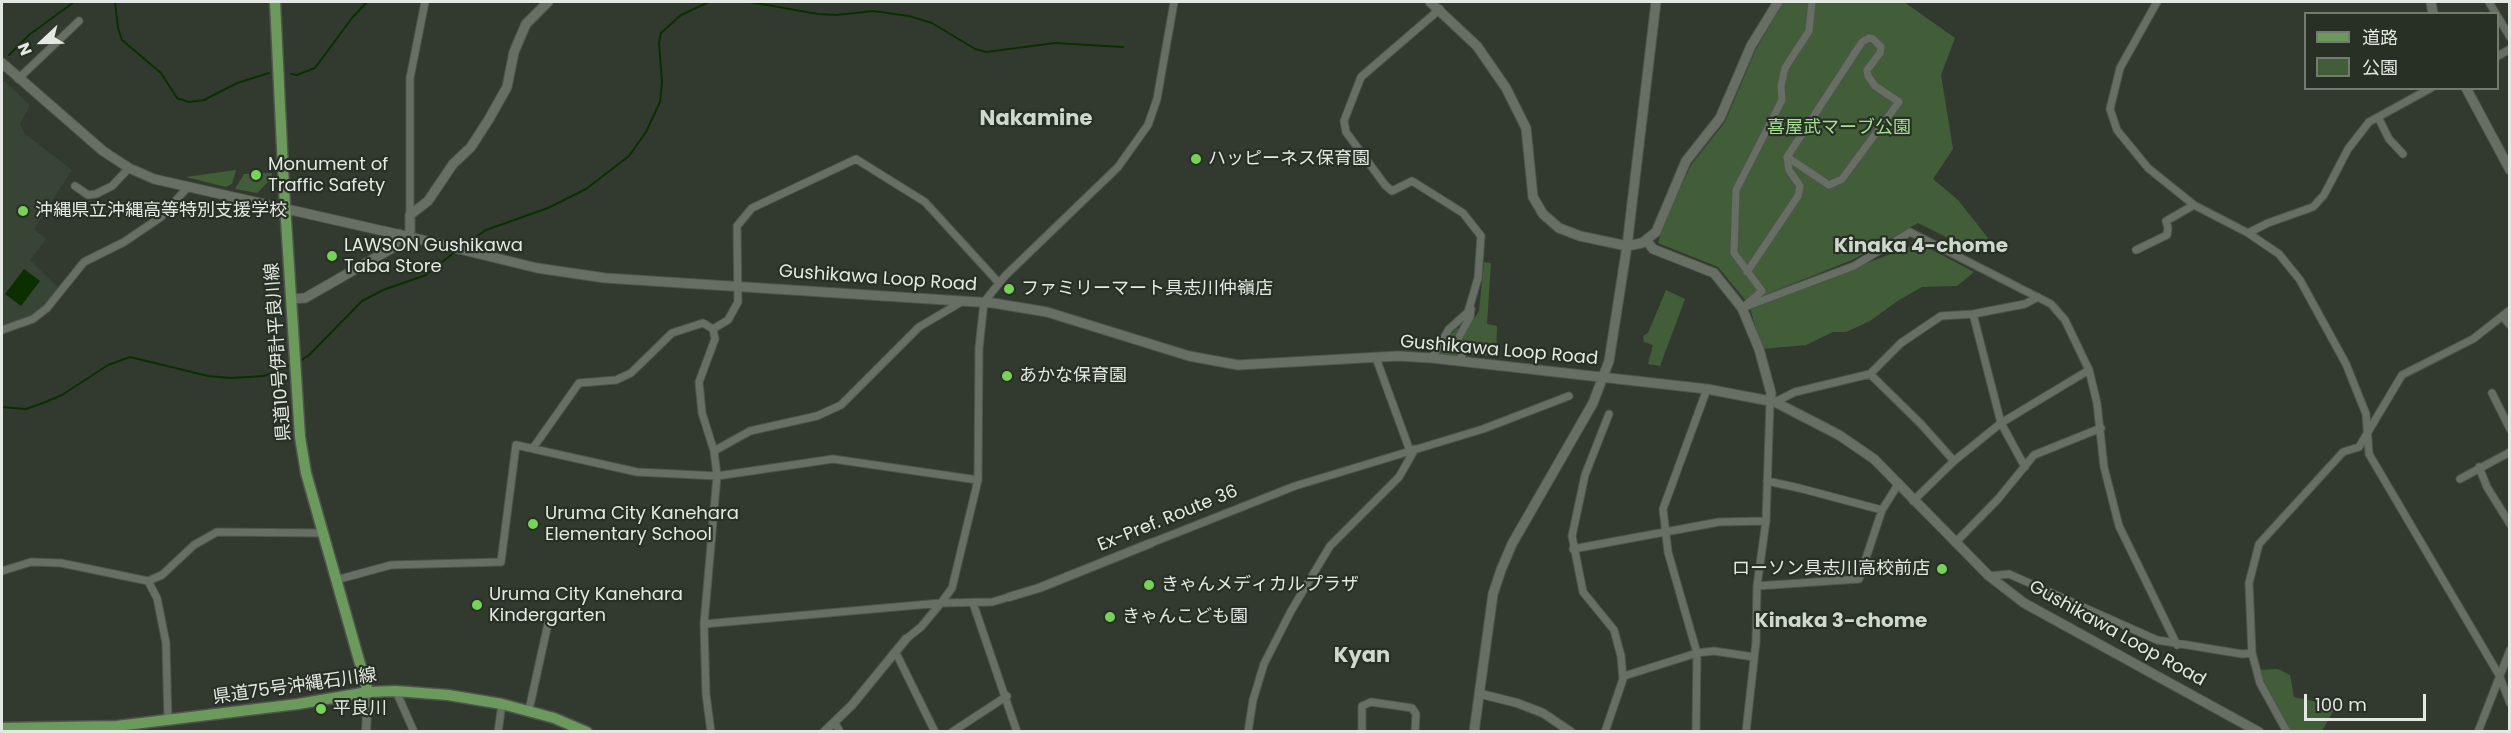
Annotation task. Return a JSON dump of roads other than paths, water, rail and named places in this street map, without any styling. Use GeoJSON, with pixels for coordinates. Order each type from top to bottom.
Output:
{"type":"FeatureCollection","features":[{"type":"Feature","properties":{"kind":"main road","name":"県道10号伊計平良川線"},"geometry":{"type":"LineString","coordinates":[[276,2],[285,209],[300,437],[306,473],[368,692]]}},
{"type":"Feature","properties":{"kind":"main road"},"geometry":{"type":"LineString","coordinates":[[410,237],[410,215],[428,201],[453,164],[471,147],[507,87],[514,52],[526,24],[548,2]]}},
{"type":"Feature","properties":{"kind":"main road"},"geometry":{"type":"LineString","coordinates":[[1430,2],[1477,46],[1506,88],[1526,128],[1533,197],[1543,213],[1559,228],[1580,236],[1627,246],[1635,246],[1647,241],[1656,232],[1686,161],[1720,118],[1751,46],[1778,2]]}},
{"type":"Feature","properties":{"kind":"main road"},"geometry":{"type":"LineString","coordinates":[[1474,732],[1492,604],[1501,570],[1512,544],[1575,436],[1604,377],[1613,341],[1627,246],[1656,2]]}},
{"type":"Feature","properties":{"kind":"main road","name":"Gushikawa Loop Road"},"geometry":{"type":"LineString","coordinates":[[2,63],[103,151],[129,168],[154,179],[399,234],[504,261],[573,274],[984,302],[1047,312],[1189,356],[1238,365],[1376,358],[1432,358],[1707,389],[1772,402],[1858,448],[1899,483],[1913,501],[1989,576],[2024,603],[2259,732]]}},
{"type":"Feature","properties":{"kind":"main road"},"geometry":{"type":"LineString","coordinates":[[2467,90],[2510,170]]}},
{"type":"Feature","properties":{"kind":"main road"},"geometry":{"type":"LineString","coordinates":[[291,299],[305,297],[394,247],[399,234]]}},
{"type":"Feature","properties":{"kind":"main road"},"geometry":{"type":"LineString","coordinates":[[1647,241],[1653,249],[1714,273],[1742,308],[1759,349],[1772,402]]}},
{"type":"Feature","properties":{"kind":"main road","name":"県道75号沖縄石川線"},"geometry":{"type":"LineString","coordinates":[[2,728],[117,726],[298,704],[368,692],[396,691],[448,695],[502,704],[529,710],[587,732]]}},
{"type":"Feature","properties":{"kind":"street"},"geometry":{"type":"LineString","coordinates":[[410,215],[410,78],[424,2]]}},
{"type":"Feature","properties":{"kind":"street"},"geometry":{"type":"LineString","coordinates":[[824,732],[835,723],[906,639],[921,627],[952,588],[978,480],[980,348],[984,302],[999,283],[1118,166],[1148,125],[1157,99],[1174,2]]}},
{"type":"Feature","properties":{"kind":"street"},"geometry":{"type":"LineString","coordinates":[[1742,308],[1762,291],[1734,253],[1736,190],[1782,100],[1781,86],[1785,68],[1809,31],[1812,2]]}},
{"type":"Feature","properties":{"kind":"street"},"geometry":{"type":"LineString","coordinates":[[2157,2],[2120,68],[2110,109],[2117,130],[2148,168],[2194,205],[2248,233],[2279,254],[2300,280],[2346,364],[2366,414],[2369,454],[2499,675],[2510,703]]}},
{"type":"Feature","properties":{"kind":"street"},"geometry":{"type":"LineString","coordinates":[[1432,358],[1449,330],[1468,312],[1478,278],[1481,236],[1463,213],[1412,181],[1392,190],[1385,186],[1346,132],[1344,121],[1361,77],[1440,9]]}},
{"type":"Feature","properties":{"kind":"street"},"geometry":{"type":"LineString","coordinates":[[2499,18],[2510,37]]}},
{"type":"Feature","properties":{"kind":"street"},"geometry":{"type":"LineString","coordinates":[[18,79],[79,21]]}},
{"type":"Feature","properties":{"kind":"street"},"geometry":{"type":"LineString","coordinates":[[1747,272],[1798,196],[1800,186],[1789,170],[1787,157],[1862,42],[1869,38],[1873,39],[1881,47],[1880,53],[1867,70],[1868,76],[1875,86],[1899,102],[1842,179],[1829,185],[1787,157]]}},
{"type":"Feature","properties":{"kind":"street"},"geometry":{"type":"LineString","coordinates":[[2248,233],[2268,223],[2313,207],[2324,195],[2348,149],[2369,122],[2427,90]]}},
{"type":"Feature","properties":{"kind":"street"},"geometry":{"type":"LineString","coordinates":[[2378,117],[2389,139],[2403,154]]}},
{"type":"Feature","properties":{"kind":"street"},"geometry":{"type":"LineString","coordinates":[[713,329],[728,321],[738,302],[740,287],[736,226],[752,207],[856,159],[925,202],[999,283]]}},
{"type":"Feature","properties":{"kind":"street"},"geometry":{"type":"LineString","coordinates":[[75,186],[88,195],[96,194],[112,186],[129,168]]}},
{"type":"Feature","properties":{"kind":"street"},"geometry":{"type":"LineString","coordinates":[[2,330],[33,319],[47,308],[84,262],[124,242],[161,218],[187,188]]}},
{"type":"Feature","properties":{"kind":"street"},"geometry":{"type":"LineString","coordinates":[[2136,250],[2167,235],[2169,228],[2166,221],[2194,205]]}},
{"type":"Feature","properties":{"kind":"street"},"geometry":{"type":"LineString","coordinates":[[1742,308],[1854,266],[1910,232],[2051,304],[2065,320],[2089,370],[2101,428],[2104,467],[2119,526],[2177,645]]}},
{"type":"Feature","properties":{"kind":"street"},"geometry":{"type":"LineString","coordinates":[[1746,732],[1754,657],[1757,586],[1766,521],[1772,402],[1794,392],[1870,374],[1901,343],[1941,316],[1973,314],[2025,304],[2038,297]]}},
{"type":"Feature","properties":{"kind":"street"},"geometry":{"type":"LineString","coordinates":[[1463,362],[1458,339],[1470,317],[1471,300]]}},
{"type":"Feature","properties":{"kind":"street"},"geometry":{"type":"LineString","coordinates":[[714,451],[750,431],[817,417],[842,405],[919,327],[963,301]]}},
{"type":"Feature","properties":{"kind":"street"},"geometry":{"type":"LineString","coordinates":[[2287,732],[2260,683],[2252,653],[2249,583],[2259,544],[2343,452],[2359,447],[2367,429],[2402,375],[2455,350],[2510,310]]}},
{"type":"Feature","properties":{"kind":"street"},"geometry":{"type":"LineString","coordinates":[[1973,314],[2001,423],[2025,466]]}},
{"type":"Feature","properties":{"kind":"street"},"geometry":{"type":"LineString","coordinates":[[2502,316],[2510,325]]}},
{"type":"Feature","properties":{"kind":"street"},"geometry":{"type":"LineString","coordinates":[[533,448],[579,383],[616,380],[631,373],[672,333],[703,323],[713,329],[715,339],[699,382],[702,413],[714,451],[717,476],[704,624],[706,694],[711,732]]}},
{"type":"Feature","properties":{"kind":"street"},"geometry":{"type":"LineString","coordinates":[[1248,732],[1253,700],[1264,664],[1291,612],[1330,546],[1399,477],[1413,450],[1376,358]]}},
{"type":"Feature","properties":{"kind":"street"},"geometry":{"type":"LineString","coordinates":[[1913,501],[1954,461],[2001,423],[2089,370]]}},
{"type":"Feature","properties":{"kind":"street"},"geometry":{"type":"LineString","coordinates":[[1870,374],[1921,424],[1954,461]]}},
{"type":"Feature","properties":{"kind":"street"},"geometry":{"type":"LineString","coordinates":[[1696,732],[1697,653],[1668,552],[1663,509],[1707,389]]}},
{"type":"Feature","properties":{"kind":"street"},"geometry":{"type":"LineString","coordinates":[[2492,393],[2510,429]]}},
{"type":"Feature","properties":{"kind":"street","name":"Ex-Pref. Route 36"},"geometry":{"type":"LineString","coordinates":[[704,624],[941,603],[992,602],[1039,588],[1295,486],[1484,429],[1569,396]]}},
{"type":"Feature","properties":{"kind":"street"},"geometry":{"type":"LineString","coordinates":[[1605,732],[1624,676],[1614,630],[1583,592],[1572,536],[1585,475],[1609,414]]}},
{"type":"Feature","properties":{"kind":"street"},"geometry":{"type":"LineString","coordinates":[[1955,543],[1998,499],[2034,455],[2101,428]]}},
{"type":"Feature","properties":{"kind":"street"},"geometry":{"type":"LineString","coordinates":[[336,580],[391,565],[501,562],[516,445],[637,472],[717,476],[833,459],[978,480]]}},
{"type":"Feature","properties":{"kind":"street"},"geometry":{"type":"LineString","coordinates":[[2460,479],[2510,452]]}},
{"type":"Feature","properties":{"kind":"street"},"geometry":{"type":"LineString","coordinates":[[2479,467],[2487,487],[2510,525]]}},
{"type":"Feature","properties":{"kind":"street"},"geometry":{"type":"LineString","coordinates":[[1767,481],[1882,510]]}},
{"type":"Feature","properties":{"kind":"street"},"geometry":{"type":"LineString","coordinates":[[1757,586],[1859,579],[1882,510],[1899,483]]}},
{"type":"Feature","properties":{"kind":"street"},"geometry":{"type":"LineString","coordinates":[[1573,549],[1719,522],[1766,521]]}},
{"type":"Feature","properties":{"kind":"street"},"geometry":{"type":"LineString","coordinates":[[2,572],[31,562],[61,563],[148,581],[162,575],[194,545],[218,532],[323,533]]}},
{"type":"Feature","properties":{"kind":"street"},"geometry":{"type":"LineString","coordinates":[[1989,576],[2009,574],[2157,640],[2242,654],[2252,653]]}},
{"type":"Feature","properties":{"kind":"street"},"geometry":{"type":"LineString","coordinates":[[148,581],[157,598],[166,643],[168,721]]}},
{"type":"Feature","properties":{"kind":"street"},"geometry":{"type":"LineString","coordinates":[[973,603],[1007,696],[1017,732]]}},
{"type":"Feature","properties":{"kind":"street"},"geometry":{"type":"LineString","coordinates":[[529,710],[549,619]]}},
{"type":"Feature","properties":{"kind":"street"},"geometry":{"type":"LineString","coordinates":[[2478,732],[2510,650]]}},
{"type":"Feature","properties":{"kind":"street"},"geometry":{"type":"LineString","coordinates":[[1624,676],[1697,653],[1714,651],[1754,657]]}},
{"type":"Feature","properties":{"kind":"street"},"geometry":{"type":"LineString","coordinates":[[893,654],[898,657],[935,732]]}},
{"type":"Feature","properties":{"kind":"street"},"geometry":{"type":"LineString","coordinates":[[396,691],[414,732]]}},
{"type":"Feature","properties":{"kind":"street"},"geometry":{"type":"LineString","coordinates":[[366,732],[368,692]]}},
{"type":"Feature","properties":{"kind":"street"},"geometry":{"type":"LineString","coordinates":[[1481,694],[1517,703],[1543,713],[1571,732]]}},
{"type":"Feature","properties":{"kind":"street"},"geometry":{"type":"LineString","coordinates":[[952,732],[1007,696]]}},
{"type":"Feature","properties":{"kind":"street"},"geometry":{"type":"LineString","coordinates":[[1362,732],[1362,706],[1371,702],[1412,708],[1416,714],[1415,732]]}},
{"type":"Feature","properties":{"kind":"street"},"geometry":{"type":"LineString","coordinates":[[498,732],[502,704]]}},
{"type":"Feature","properties":{"kind":"street"},"geometry":{"type":"LineString","coordinates":[[835,723],[840,732]]}},
{"type":"Feature","properties":{"kind":"waterway"},"geometry":{"type":"LineString","coordinates":[[9,55],[29,35],[74,2]]}},
{"type":"Feature","properties":{"kind":"waterway"},"geometry":{"type":"LineString","coordinates":[[115,2],[122,40],[161,73],[177,98],[189,102],[204,100],[237,83],[269,73]]}},
{"type":"Feature","properties":{"kind":"waterway"},"geometry":{"type":"LineString","coordinates":[[291,74],[297,75],[315,68],[352,18],[367,2]]}},
{"type":"Feature","properties":{"kind":"waterway"},"geometry":{"type":"LineString","coordinates":[[461,247],[486,230],[548,208],[586,189],[629,156],[646,132],[660,102],[662,82],[659,43],[661,33],[681,15],[709,2]]}},
{"type":"Feature","properties":{"kind":"waterway"},"geometry":{"type":"LineString","coordinates":[[750,2],[818,14],[837,15],[873,11],[909,16],[932,23],[975,49],[986,52],[1055,43],[1123,47]]}},
{"type":"Feature","properties":{"kind":"waterway"},"geometry":{"type":"LineString","coordinates":[[300,361],[309,355],[362,301],[383,290],[426,275],[456,251]]}},
{"type":"Feature","properties":{"kind":"waterway"},"geometry":{"type":"LineString","coordinates":[[2,407],[26,409],[43,403],[62,395],[108,365],[130,357],[208,376],[231,378],[264,376],[292,364]]}},
{"type":"Feature","properties":{"kind":"place","name":"ハッピーネス保育園"},"geometry":{"type":"Point","coordinates":[1196,159]}},
{"type":"Feature","properties":{"kind":"place","name":"Monument of Traffic Safety"},"geometry":{"type":"Point","coordinates":[256,175]}},
{"type":"Feature","properties":{"kind":"place","name":"沖縄県立沖縄高等特別支援学校"},"geometry":{"type":"Point","coordinates":[23,211]}},
{"type":"Feature","properties":{"kind":"place","name":"LAWSON Gushikawa Taba Store"},"geometry":{"type":"Point","coordinates":[332,256]}},
{"type":"Feature","properties":{"kind":"place","name":"ファミリーマート具志川仲嶺店"},"geometry":{"type":"Point","coordinates":[1009,289]}},
{"type":"Feature","properties":{"kind":"place","name":"あかな保育園"},"geometry":{"type":"Point","coordinates":[1007,376]}},
{"type":"Feature","properties":{"kind":"place","name":"Uruma City Kanehara Elementary School"},"geometry":{"type":"Point","coordinates":[533,524]}},
{"type":"Feature","properties":{"kind":"place","name":"ローソン具志川高校前店"},"geometry":{"type":"Point","coordinates":[1942,569]}},
{"type":"Feature","properties":{"kind":"place","name":"きゃんメディカルプラザ"},"geometry":{"type":"Point","coordinates":[1149,585]}},
{"type":"Feature","properties":{"kind":"place","name":"Uruma City Kanehara Kindergarten"},"geometry":{"type":"Point","coordinates":[477,605]}},
{"type":"Feature","properties":{"kind":"place","name":"きゃんこども園"},"geometry":{"type":"Point","coordinates":[1110,617]}},
{"type":"Feature","properties":{"kind":"place","name":"平良川"},"geometry":{"type":"Point","coordinates":[321,709]}},
{"type":"Feature","properties":{"kind":"district","name":"Nakamine"},"geometry":{"type":"Point","coordinates":[1036,120]}},
{"type":"Feature","properties":{"kind":"district","name":"Kinaka 4-chome"},"geometry":{"type":"Point","coordinates":[1921,247]}},
{"type":"Feature","properties":{"kind":"district","name":"Kinaka 3-chome"},"geometry":{"type":"Point","coordinates":[1841,622]}},
{"type":"Feature","properties":{"kind":"district","name":"Kyan"},"geometry":{"type":"Point","coordinates":[1362,657]}},
{"type":"Feature","properties":{"kind":"park label","name":"喜屋武マーブ公園"},"geometry":{"type":"Point","coordinates":[1839,128]}}]}
